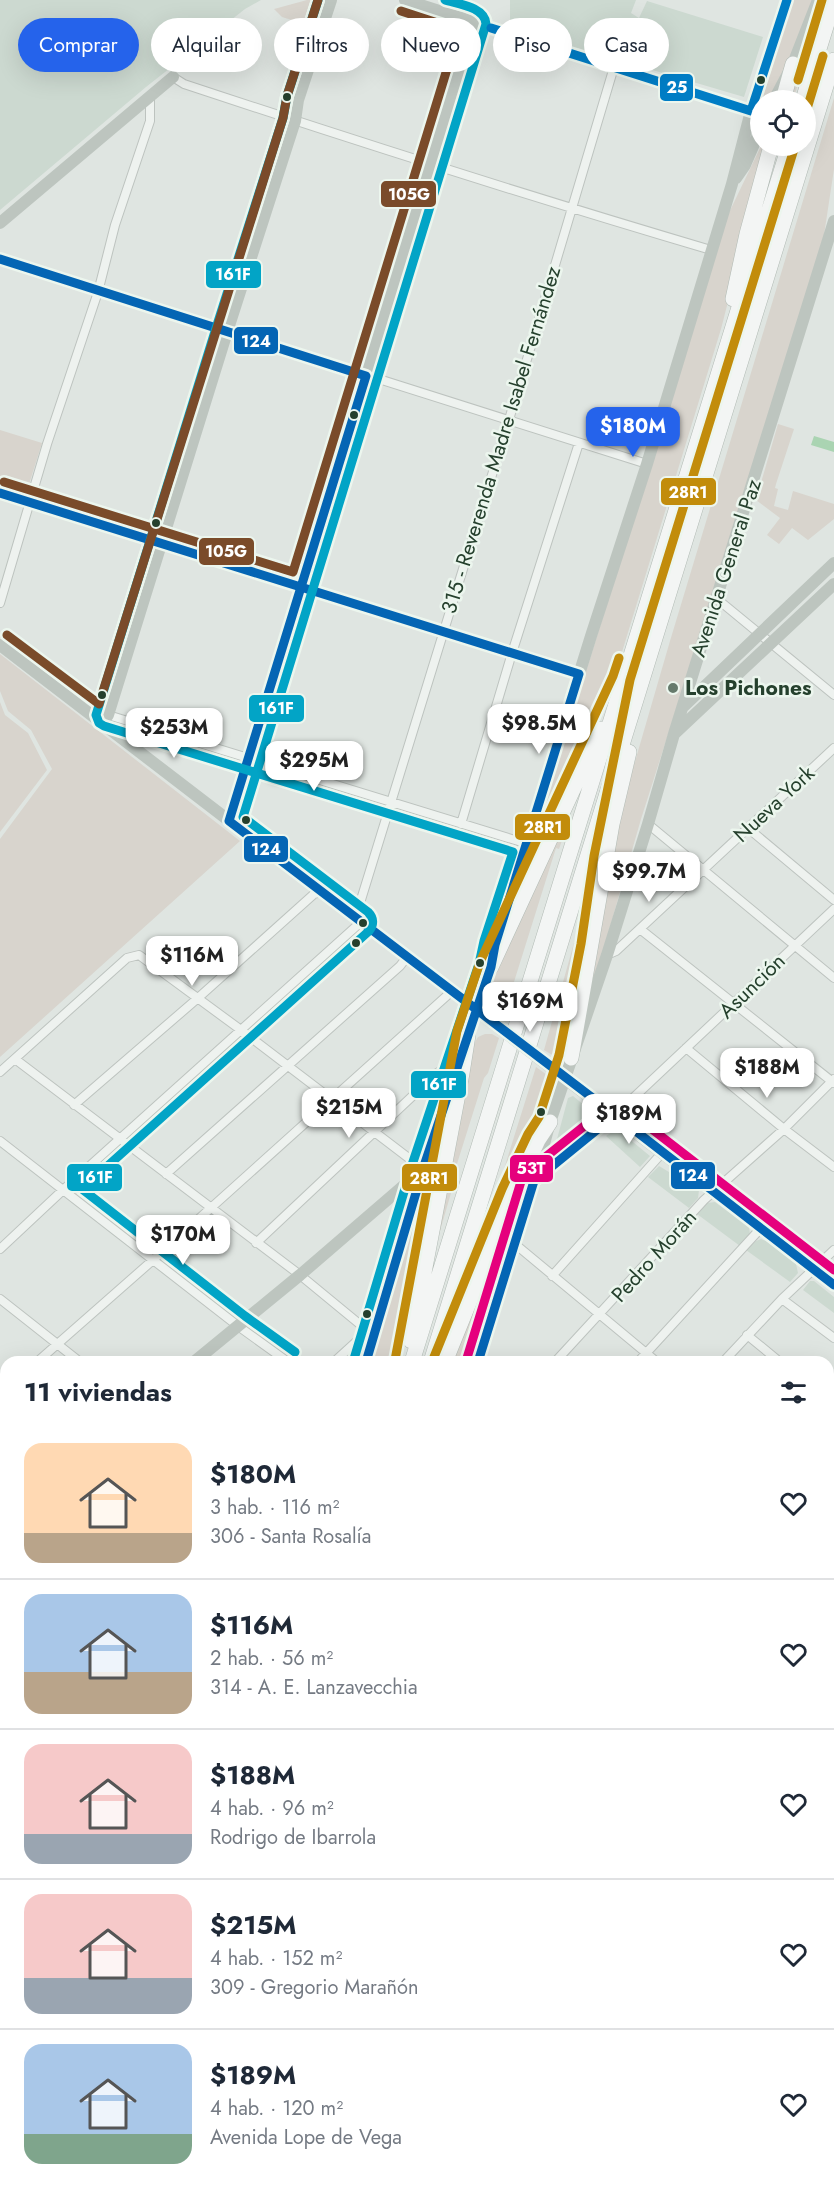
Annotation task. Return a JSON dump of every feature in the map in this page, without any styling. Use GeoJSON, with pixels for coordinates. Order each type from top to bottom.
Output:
{"type":"FeatureCollection","features":[{"type":"Feature","properties":{"kind":"highway"},"geometry":{"type":"LineString","coordinates":[[806,90],[834,0]]}},
{"type":"Feature","properties":{"kind":"highway"},"geometry":{"type":"LineString","coordinates":[[433,1356],[834,60]]}},
{"type":"Feature","properties":{"kind":"highway"},"geometry":{"type":"LineString","coordinates":[[786,90],[793,64]]}},
{"type":"Feature","properties":{"kind":"highway"},"geometry":{"type":"LineString","coordinates":[[720,370],[747,234],[768,156]]}},
{"type":"Feature","properties":{"kind":"highway"},"geometry":{"type":"LineString","coordinates":[[414,1356],[786,156]]}},
{"type":"Feature","properties":{"kind":"highway"},"geometry":{"type":"LineString","coordinates":[[491,967],[624,680]]}},
{"type":"Feature","properties":{"kind":"highway"},"geometry":{"type":"LineString","coordinates":[[571,1058],[593,946],[606,859],[641,684]]}},
{"type":"Feature","properties":{"kind":"highway"},"geometry":{"type":"LineString","coordinates":[[408,1356],[468,1035]]}},
{"type":"Feature","properties":{"kind":"highway"},"geometry":{"type":"LineString","coordinates":[[447,1356],[513,1194],[538,1140],[550,1122]]}},
{"type":"Feature","properties":{"kind":"street"},"geometry":{"type":"LineString","coordinates":[[105,718],[162,544],[226,332],[295,121],[298,100],[331,0]]}},
{"type":"Feature","properties":{"kind":"street"},"geometry":{"type":"LineString","coordinates":[[405,0],[461,18]]}},
{"type":"Feature","properties":{"kind":"street"},"geometry":{"type":"LineString","coordinates":[[758,90],[787,0]]}},
{"type":"Feature","properties":{"kind":"street"},"geometry":{"type":"LineString","coordinates":[[779,90],[793,64],[818,0]]}},
{"type":"Feature","properties":{"kind":"street"},"geometry":{"type":"LineString","coordinates":[[481,24],[584,57]]}},
{"type":"Feature","properties":{"kind":"street"},"geometry":{"type":"LineString","coordinates":[[229,821],[459,72]]}},
{"type":"Feature","properties":{"kind":"street","name":"315 - Reverenda Madre Isabel Fernández"},"geometry":{"type":"LineString","coordinates":[[0,1249],[241,1029],[356,918],[509,422],[612,72]]}},
{"type":"Feature","properties":{"kind":"street"},"geometry":{"type":"LineString","coordinates":[[630,72],[750,111]]}},
{"type":"Feature","properties":{"kind":"street"},"geometry":{"type":"LineString","coordinates":[[0,223],[173,77],[184,84],[295,121],[711,250]]}},
{"type":"Feature","properties":{"kind":"street"},"geometry":{"type":"LineString","coordinates":[[0,603],[47,444],[98,292],[115,225],[150,121],[150,97]]}},
{"type":"Feature","properties":{"kind":"street"},"geometry":{"type":"LineString","coordinates":[[367,1356],[372,1332],[423,1169],[491,967],[495,945],[647,464],[732,184],[750,115]]}},
{"type":"Feature","properties":{"kind":"street"},"geometry":{"type":"LineString","coordinates":[[732,184],[750,152]]}},
{"type":"Feature","properties":{"kind":"street","name":"Avenida General Paz"},"geometry":{"type":"LineString","coordinates":[[480,1356],[564,1077],[585,1025],[834,221]]}},
{"type":"Feature","properties":{"kind":"street"},"geometry":{"type":"LineString","coordinates":[[0,259],[98,292],[647,464]]}},
{"type":"Feature","properties":{"kind":"street"},"geometry":{"type":"LineString","coordinates":[[461,824],[512,653],[579,443]]}},
{"type":"Feature","properties":{"kind":"street"},"geometry":{"type":"LineString","coordinates":[[0,493],[579,675]]}},
{"type":"Feature","properties":{"kind":"street"},"geometry":{"type":"LineString","coordinates":[[682,707],[834,563]]}},
{"type":"Feature","properties":{"kind":"street"},"geometry":{"type":"LineString","coordinates":[[674,734],[834,584]]}},
{"type":"Feature","properties":{"kind":"street"},"geometry":{"type":"LineString","coordinates":[[716,598],[834,695]]}},
{"type":"Feature","properties":{"kind":"street"},"geometry":{"type":"LineString","coordinates":[[0,645],[105,718],[229,821],[834,1285]]}},
{"type":"Feature","properties":{"kind":"street"},"geometry":{"type":"LineString","coordinates":[[105,718],[528,844]]}},
{"type":"Feature","properties":{"kind":"street","name":"Nueva York"},"geometry":{"type":"LineString","coordinates":[[607,955],[616,951],[834,748]]}},
{"type":"Feature","properties":{"kind":"street"},"geometry":{"type":"LineString","coordinates":[[648,824],[834,978]]}},
{"type":"Feature","properties":{"kind":"street"},"geometry":{"type":"LineString","coordinates":[[749,829],[834,900]]}},
{"type":"Feature","properties":{"kind":"street"},"geometry":{"type":"LineString","coordinates":[[74,1105],[314,894],[322,892]]}},
{"type":"Feature","properties":{"kind":"street","name":"Asunción"},"geometry":{"type":"LineString","coordinates":[[534,1181],[615,1115],[834,909]]}},
{"type":"Feature","properties":{"kind":"street"},"geometry":{"type":"LineString","coordinates":[[640,929],[833,1081]]}},
{"type":"Feature","properties":{"kind":"street"},"geometry":{"type":"LineString","coordinates":[[0,1072],[127,958],[139,955],[241,1029],[423,1169]]}},
{"type":"Feature","properties":{"kind":"street"},"geometry":{"type":"LineString","coordinates":[[166,1174],[400,966],[407,957]]}},
{"type":"Feature","properties":{"kind":"street"},"geometry":{"type":"LineString","coordinates":[[44,1356],[333,1100],[451,992]]}},
{"type":"Feature","properties":{"kind":"street"},"geometry":{"type":"LineString","coordinates":[[686,1048],[783,1129],[834,1167]]}},
{"type":"Feature","properties":{"kind":"street"},"geometry":{"type":"LineString","coordinates":[[15,1059],[372,1332]]}},
{"type":"Feature","properties":{"kind":"street"},"geometry":{"type":"LineString","coordinates":[[256,1243],[437,1073],[459,1060]]}},
{"type":"Feature","properties":{"kind":"street","name":"Pedro Morán"},"geometry":{"type":"LineString","coordinates":[[561,1356],[714,1191],[833,1081]]}},
{"type":"Feature","properties":{"kind":"street"},"geometry":{"type":"LineString","coordinates":[[0,1141],[280,1356]]}},
{"type":"Feature","properties":{"kind":"street"},"geometry":{"type":"LineString","coordinates":[[552,1276],[662,1153]]}},
{"type":"Feature","properties":{"kind":"street"},"geometry":{"type":"LineString","coordinates":[[201,1356],[423,1169]]}},
{"type":"Feature","properties":{"kind":"street"},"geometry":{"type":"LineString","coordinates":[[643,1356],[761,1228]]}},
{"type":"Feature","properties":{"kind":"street"},"geometry":{"type":"LineString","coordinates":[[515,1244],[650,1356]]}},
{"type":"Feature","properties":{"kind":"street"},"geometry":{"type":"LineString","coordinates":[[728,1356],[782,1299],[834,1250]]}},
{"type":"Feature","properties":{"kind":"street"},"geometry":{"type":"LineString","coordinates":[[0,1299],[72,1356]]}},
{"type":"Feature","properties":{"kind":"street"},"geometry":{"type":"LineString","coordinates":[[782,1299],[834,1338]]}},
{"type":"Feature","properties":{"kind":"street"},"geometry":{"type":"LineString","coordinates":[[342,1356],[372,1332]]}},
{"type":"Feature","properties":{"kind":"street"},"geometry":{"type":"LineString","coordinates":[[747,1335],[773,1356]]}},
{"type":"Feature","properties":{"kind":"shaded area"},"geometry":{"type":"Polygon","coordinates":[[[0,0],[261,0],[234,18],[151,18],[151,72],[165,72],[0,210],[0,0]]]}},
{"type":"Feature","properties":{"kind":"shaded area"},"geometry":{"type":"Polygon","coordinates":[[[307,0],[323,0],[317,18],[285,18],[274,9],[307,0]]]}},
{"type":"Feature","properties":{"kind":"shaded area"},"geometry":{"type":"Polygon","coordinates":[[[510,0],[636,0],[631,13],[639,18],[584,18],[584,50],[572,46],[572,18],[510,18],[510,0]]]}},
{"type":"Feature","properties":{"kind":"shaded area"},"geometry":{"type":"Polygon","coordinates":[[[793,0],[813,0],[775,90],[765,90],[793,0]]]}},
{"type":"Feature","properties":{"kind":"shaded area"},"geometry":{"type":"Polygon","coordinates":[[[824,0],[796,90],[791,90],[800,59],[824,0]]]}},
{"type":"Feature","properties":{"kind":"shaded area"},"geometry":{"type":"Polygon","coordinates":[[[647,1],[763,37],[744,97],[659,72],[669,72],[669,18],[639,18],[647,1]]]}},
{"type":"Feature","properties":{"kind":"shaded area"},"geometry":{"type":"Polygon","coordinates":[[[834,98],[834,169],[824,235],[759,450],[641,819],[593,986],[589,986],[625,796],[834,98]]]}},
{"type":"Feature","properties":{"kind":"shaded area"},"geometry":{"type":"Polygon","coordinates":[[[756,156],[765,156],[721,329],[618,665],[528,877],[523,876],[725,221],[756,156]]]}},
{"type":"Feature","properties":{"kind":"shaded area"},"geometry":{"type":"Polygon","coordinates":[[[778,424],[794,429],[776,484],[775,488],[778,489],[774,506],[788,510],[793,491],[834,504],[834,519],[808,540],[792,528],[779,544],[767,535],[780,518],[756,500],[778,424]]]}},
{"type":"Feature","properties":{"kind":"shaded area"},"geometry":{"type":"Polygon","coordinates":[[[0,430],[42,443],[25,497],[0,489],[0,430]]]}},
{"type":"Feature","properties":{"kind":"shaded area"},"geometry":{"type":"Polygon","coordinates":[[[814,436],[834,442],[834,452],[811,445],[814,436]]]}},
{"type":"Feature","properties":{"kind":"shaded area"},"geometry":{"type":"Polygon","coordinates":[[[0,654],[240,841],[0,1057],[0,839],[52,769],[31,730],[8,711],[0,691],[0,654]]]}},
{"type":"Feature","properties":{"kind":"shaded area"},"geometry":{"type":"Polygon","coordinates":[[[0,702],[5,715],[28,733],[47,770],[0,832],[0,702]]]}},
{"type":"Feature","properties":{"kind":"shaded area"},"geometry":{"type":"Polygon","coordinates":[[[564,822],[568,823],[559,849],[556,848],[504,1021],[488,1009],[488,993],[505,945],[564,822]]]}},
{"type":"Feature","properties":{"kind":"shaded area"},"geometry":{"type":"Polygon","coordinates":[[[598,857],[603,858],[566,1049],[562,1055],[554,1056],[544,1050],[598,857]]]}},
{"type":"Feature","properties":{"kind":"shaded area"},"geometry":{"type":"Polygon","coordinates":[[[492,1034],[499,1038],[456,1167],[458,1169],[435,1248],[473,1045],[478,1037],[492,1034]]]}},
{"type":"Feature","properties":{"kind":"shaded area"},"geometry":{"type":"Polygon","coordinates":[[[536,1067],[547,1075],[550,1091],[536,1132],[464,1296],[536,1067]]]}},
{"type":"Feature","properties":{"kind":"shaded area"},"geometry":{"type":"Polygon","coordinates":[[[452,1089],[416,1280],[395,1356],[370,1356],[452,1089]]]}},
{"type":"Feature","properties":{"kind":"shaded area"},"geometry":{"type":"Polygon","coordinates":[[[573,1096],[597,1117],[553,1154],[568,1098],[573,1096]]]}},
{"type":"Feature","properties":{"kind":"shaded area"},"geometry":{"type":"Polygon","coordinates":[[[617,1129],[650,1156],[640,1167],[606,1136],[617,1129]]]}},
{"type":"Feature","properties":{"kind":"shaded area"},"geometry":{"type":"Polygon","coordinates":[[[659,1166],[699,1190],[698,1198],[689,1208],[648,1177],[659,1166]]]}},
{"type":"Feature","properties":{"kind":"shaded area"},"geometry":{"type":"Polygon","coordinates":[[[522,1187],[525,1187],[476,1356],[454,1356],[522,1187]]]}},
{"type":"Feature","properties":{"kind":"shaded area"},"geometry":{"type":"Polygon","coordinates":[[[715,1202],[749,1227],[750,1235],[740,1246],[697,1214],[707,1203],[715,1202]]]}},
{"type":"Feature","properties":{"kind":"shaded area"},"geometry":{"type":"Polygon","coordinates":[[[761,1239],[796,1264],[798,1273],[790,1282],[746,1250],[761,1239]]]}},
{"type":"Feature","properties":{"kind":"shaded area"},"geometry":{"type":"Polygon","coordinates":[[[810,1281],[814,1281],[834,1297],[834,1313],[803,1290],[810,1281]]]}},
{"type":"Feature","properties":{"kind":"transit line","name":"161F"},"geometry":{"type":"LineString","coordinates":[[318,0],[96,715],[99,723],[104,726],[513,852],[484,941],[479,964],[412,1165],[355,1356]]}},
{"type":"Feature","properties":{"kind":"transit line","name":"105G"},"geometry":{"type":"LineString","coordinates":[[7,635],[99,704],[318,0]]}},
{"type":"Feature","properties":{"kind":"transit line","name":"161F"},"geometry":{"type":"LineString","coordinates":[[295,1352],[82,1189],[372,926],[373,921],[368,912],[243,817],[486,24],[484,18],[476,10],[445,0]]}},
{"type":"Feature","properties":{"kind":"transit line","name":"25"},"geometry":{"type":"LineString","coordinates":[[491,28],[751,111],[787,0]]}},
{"type":"Feature","properties":{"kind":"transit line","name":"28R1"},"geometry":{"type":"LineString","coordinates":[[798,80],[822,0]]}},
{"type":"Feature","properties":{"kind":"transit line","name":"105G"},"geometry":{"type":"LineString","coordinates":[[4,482],[293,572],[459,30],[401,11]]}},
{"type":"Feature","properties":{"kind":"transit line","name":"28R1"},"geometry":{"type":"LineString","coordinates":[[813,90],[823,56]]}},
{"type":"Feature","properties":{"kind":"transit line","name":"28R1"},"geometry":{"type":"LineString","coordinates":[[434,1356],[502,1189],[528,1134],[539,1117],[559,1055],[581,944],[594,856],[630,680],[792,156]]}},
{"type":"Feature","properties":{"kind":"transit line","name":"124"},"geometry":{"type":"LineString","coordinates":[[0,259],[366,376],[229,821],[834,1285]]}},
{"type":"Feature","properties":{"kind":"transit line","name":"124"},"geometry":{"type":"LineString","coordinates":[[0,493],[579,674],[495,945],[491,967],[423,1169],[368,1356]]}},
{"type":"Feature","properties":{"kind":"transit line","name":"28R1"},"geometry":{"type":"LineString","coordinates":[[396,1356],[457,1031],[480,962],[613,676],[619,658]]}},
{"type":"Feature","properties":{"kind":"transit line","name":"53T"},"geometry":{"type":"LineString","coordinates":[[468,1356],[523,1175],[613,1103],[622,1106],[834,1270]]}},
{"type":"Feature","properties":{"kind":"transit line","name":"124"},"geometry":{"type":"LineString","coordinates":[[480,1356],[534,1181],[615,1115]]}},
{"type":"Feature","properties":{"kind":"place","name":"Los Pichones"},"geometry":{"type":"Point","coordinates":[673,688]}}]}
